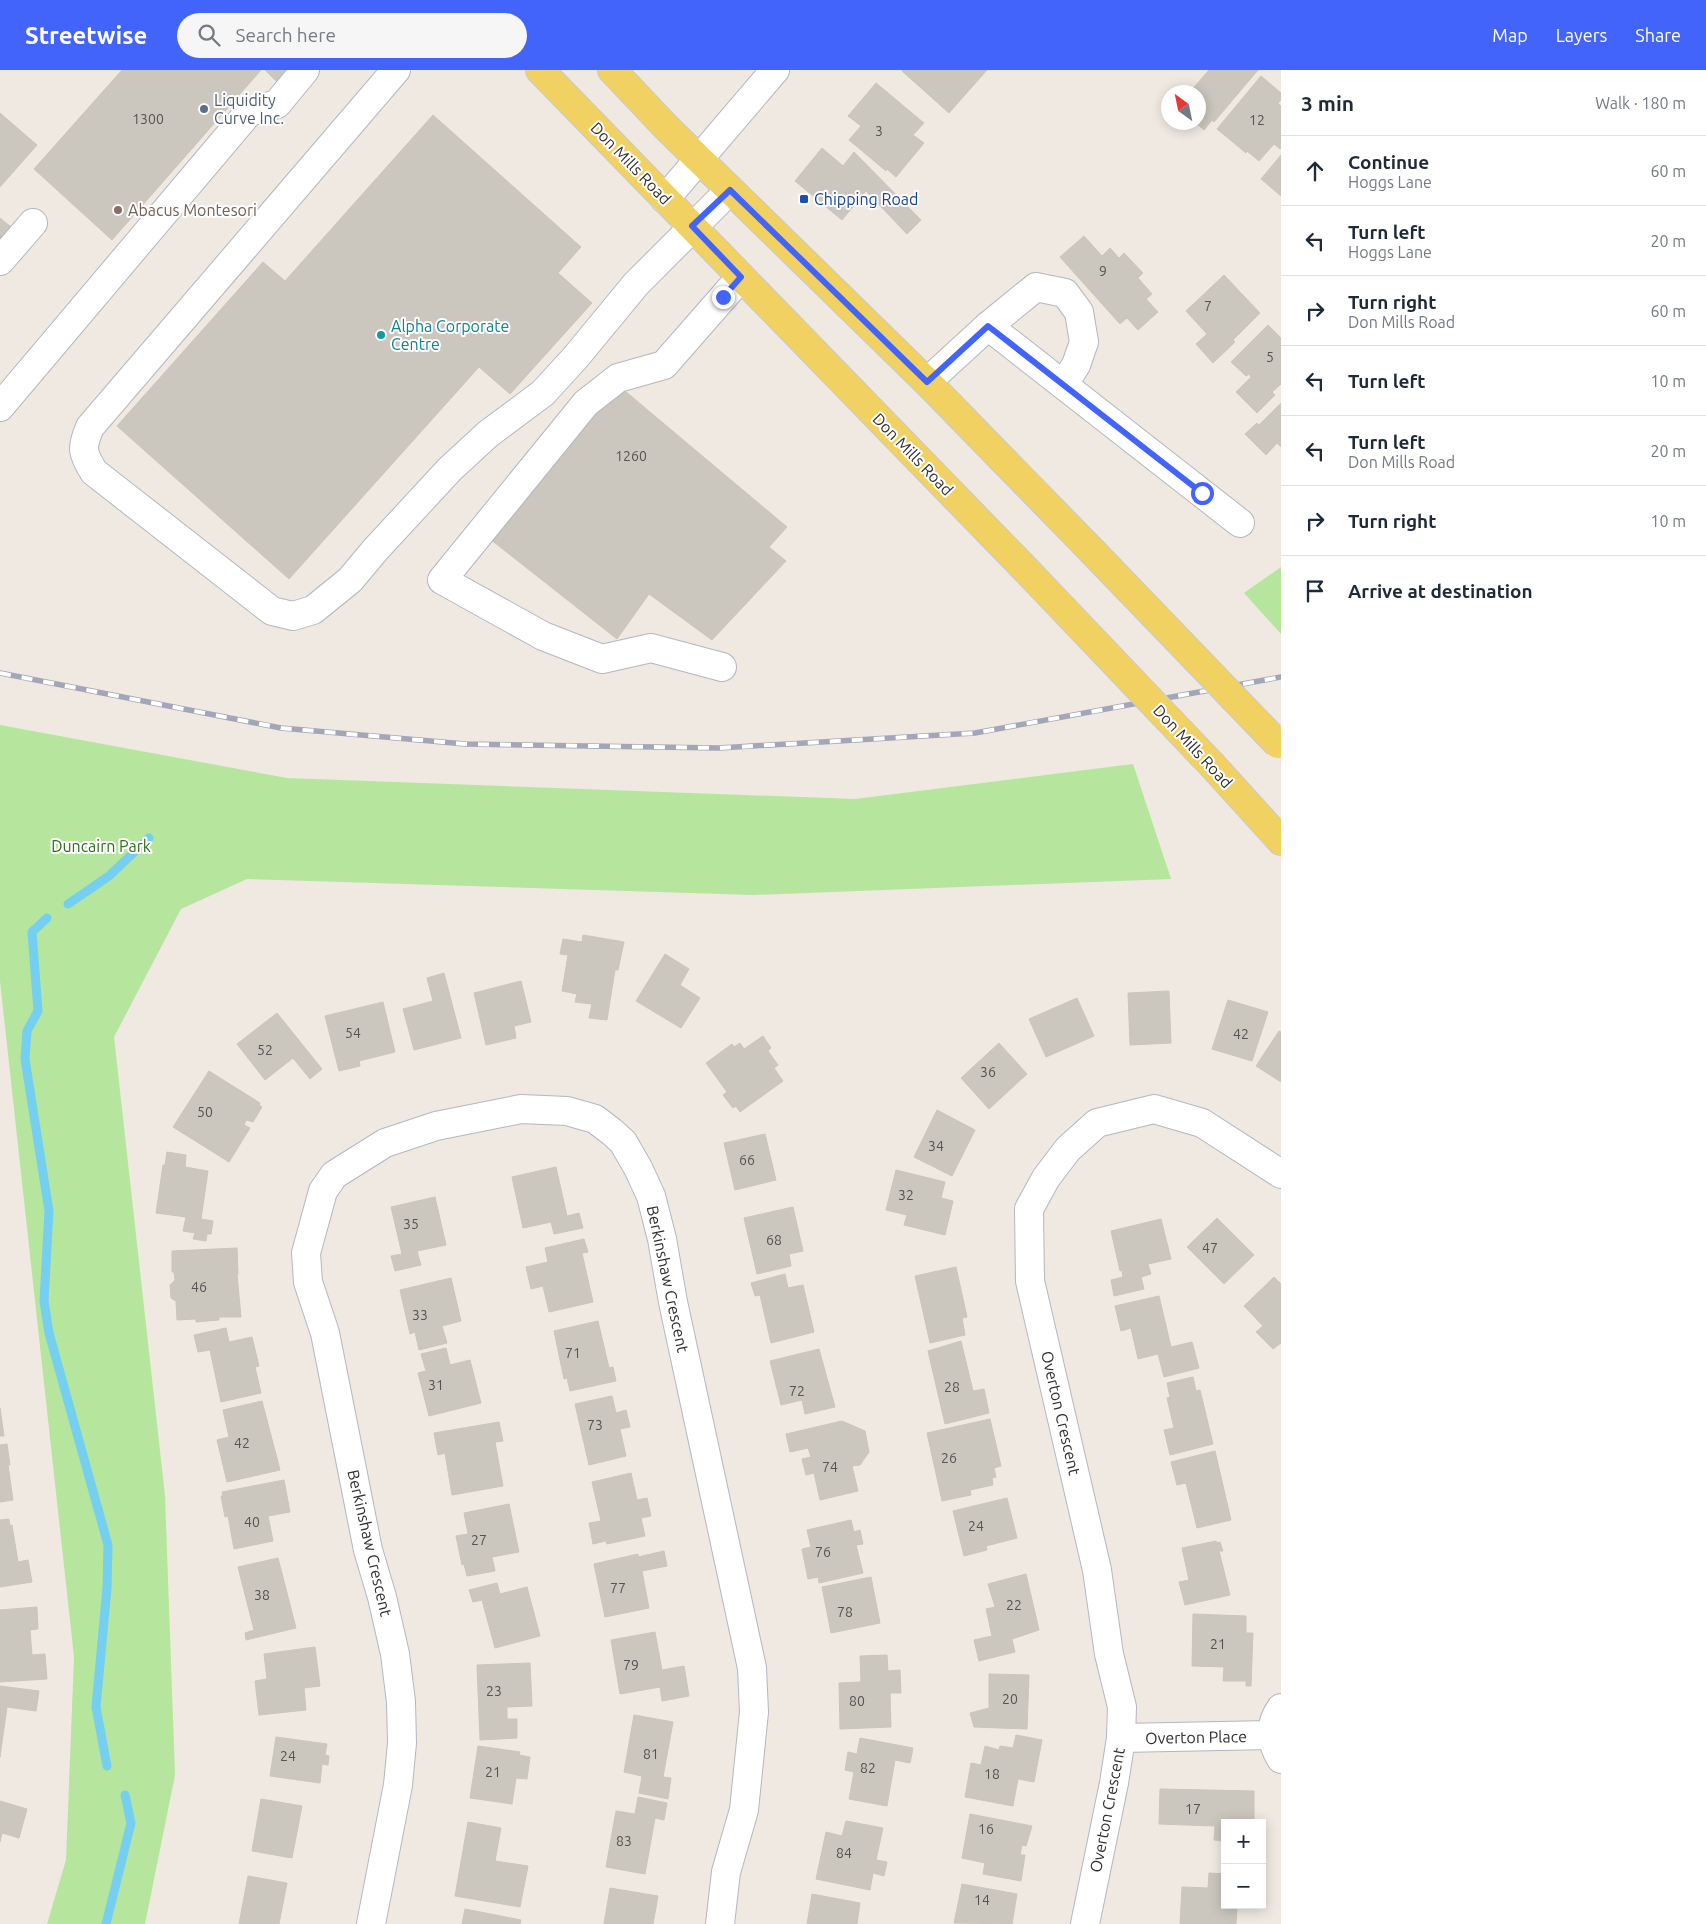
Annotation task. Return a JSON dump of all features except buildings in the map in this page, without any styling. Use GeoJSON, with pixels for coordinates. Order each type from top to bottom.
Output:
{"type":"FeatureCollection","features":[{"type":"Feature","properties":{"kind":"main road","name":"Don Mills Road"},"geometry":{"type":"LineString","coordinates":[[540,70],[1030,574],[1213,766],[1281,841]]}},
{"type":"Feature","properties":{"kind":"main road"},"geometry":{"type":"LineString","coordinates":[[612,70],[730,190],[927,382],[1280,746]]}},
{"type":"Feature","properties":{"kind":"street"},"geometry":{"type":"LineString","coordinates":[[0,407],[249,112],[277,104],[305,70]]}},
{"type":"Feature","properties":{"kind":"street"},"geometry":{"type":"LineString","coordinates":[[396,70],[90,427],[84,442],[86,459],[94,472],[272,611],[293,616],[313,610],[350,580],[450,469],[488,434],[543,393],[575,358],[636,284],[730,190]]}},
{"type":"Feature","properties":{"kind":"street"},"geometry":{"type":"LineString","coordinates":[[665,199],[775,70]]}},
{"type":"Feature","properties":{"kind":"street"},"geometry":{"type":"LineString","coordinates":[[0,260],[32,223]]}},
{"type":"Feature","properties":{"kind":"street"},"geometry":{"type":"LineString","coordinates":[[722,667],[651,648],[602,659],[543,636],[442,580],[586,403],[618,378],[664,365],[741,277]]}},
{"type":"Feature","properties":{"kind":"street"},"geometry":{"type":"LineString","coordinates":[[927,382],[988,326],[1036,287],[1065,293],[1080,312],[1084,342],[1076,365],[1064,384]]}},
{"type":"Feature","properties":{"kind":"street"},"geometry":{"type":"LineString","coordinates":[[988,326],[1240,523]]}},
{"type":"Feature","properties":{"kind":"street","name":"Berkinshaw Crescent"},"geometry":{"type":"LineString","coordinates":[[371,1924],[398,1785],[402,1743],[402,1702],[395,1654],[382,1597],[368,1550],[325,1333],[308,1282],[306,1253],[323,1191],[334,1175],[385,1143],[436,1126],[521,1109],[567,1111],[595,1118],[612,1132],[622,1142],[638,1168],[651,1196],[662,1239],[675,1312],[752,1668],[754,1712],[744,1810],[726,1872],[720,1924]]}},
{"type":"Feature","properties":{"kind":"street","name":"Overton Crescent"},"geometry":{"type":"LineString","coordinates":[[1085,1924],[1114,1783],[1121,1738],[1122,1707],[1109,1654],[1098,1570],[1030,1281],[1029,1209],[1046,1178],[1068,1149],[1097,1123],[1154,1109],[1202,1123],[1281,1174]]}},
{"type":"Feature","properties":{"kind":"street","name":"Overton Place"},"geometry":{"type":"LineString","coordinates":[[1121,1738],[1276,1747],[1273,1722],[1281,1708]]}},
{"type":"Feature","properties":{"kind":"green space"},"geometry":{"type":"Polygon","coordinates":[[[1281,567],[1281,634],[1244,593],[1281,567]]]}},
{"type":"Feature","properties":{"kind":"green space","name":"Duncairn Park"},"geometry":{"type":"Polygon","coordinates":[[[0,725],[287,778],[855,799],[1133,764],[1171,879],[753,895],[247,879],[181,909],[114,1037],[165,1496],[175,1775],[145,1924],[47,1924],[66,1860],[74,1657],[0,981],[0,725]]]}},
{"type":"Feature","properties":{"kind":"waterway"},"geometry":{"type":"LineString","coordinates":[[68,904],[109,876],[149,838]]}},
{"type":"Feature","properties":{"kind":"waterway"},"geometry":{"type":"LineString","coordinates":[[47,918],[32,932],[38,1011],[27,1031],[25,1059],[49,1211],[44,1301],[49,1333],[108,1545],[107,1588],[96,1707],[107,1766]]}},
{"type":"Feature","properties":{"kind":"waterway"},"geometry":{"type":"LineString","coordinates":[[106,1924],[131,1823],[125,1795]]}},
{"type":"Feature","properties":{"kind":"railway"},"geometry":{"type":"LineString","coordinates":[[0,673],[281,728],[465,744],[719,748],[975,733],[1281,677]]}},
{"type":"Feature","properties":{"kind":"place","name":"Liquidity Curve Inc."},"geometry":{"type":"Point","coordinates":[204,109]}},
{"type":"Feature","properties":{"kind":"place","name":"Chipping Road"},"geometry":{"type":"Point","coordinates":[804,199]}},
{"type":"Feature","properties":{"kind":"place","name":"Abacus Montesori"},"geometry":{"type":"Point","coordinates":[118,210]}},
{"type":"Feature","properties":{"kind":"place","name":"Alpha Corporate Centre"},"geometry":{"type":"Point","coordinates":[381,335]}},
{"type":"Feature","properties":{"kind":"route"},"geometry":{"type":"LineString","coordinates":[[723,297],[741,277],[692,226],[730,190],[927,382],[988,326],[1202,493]]}}]}
